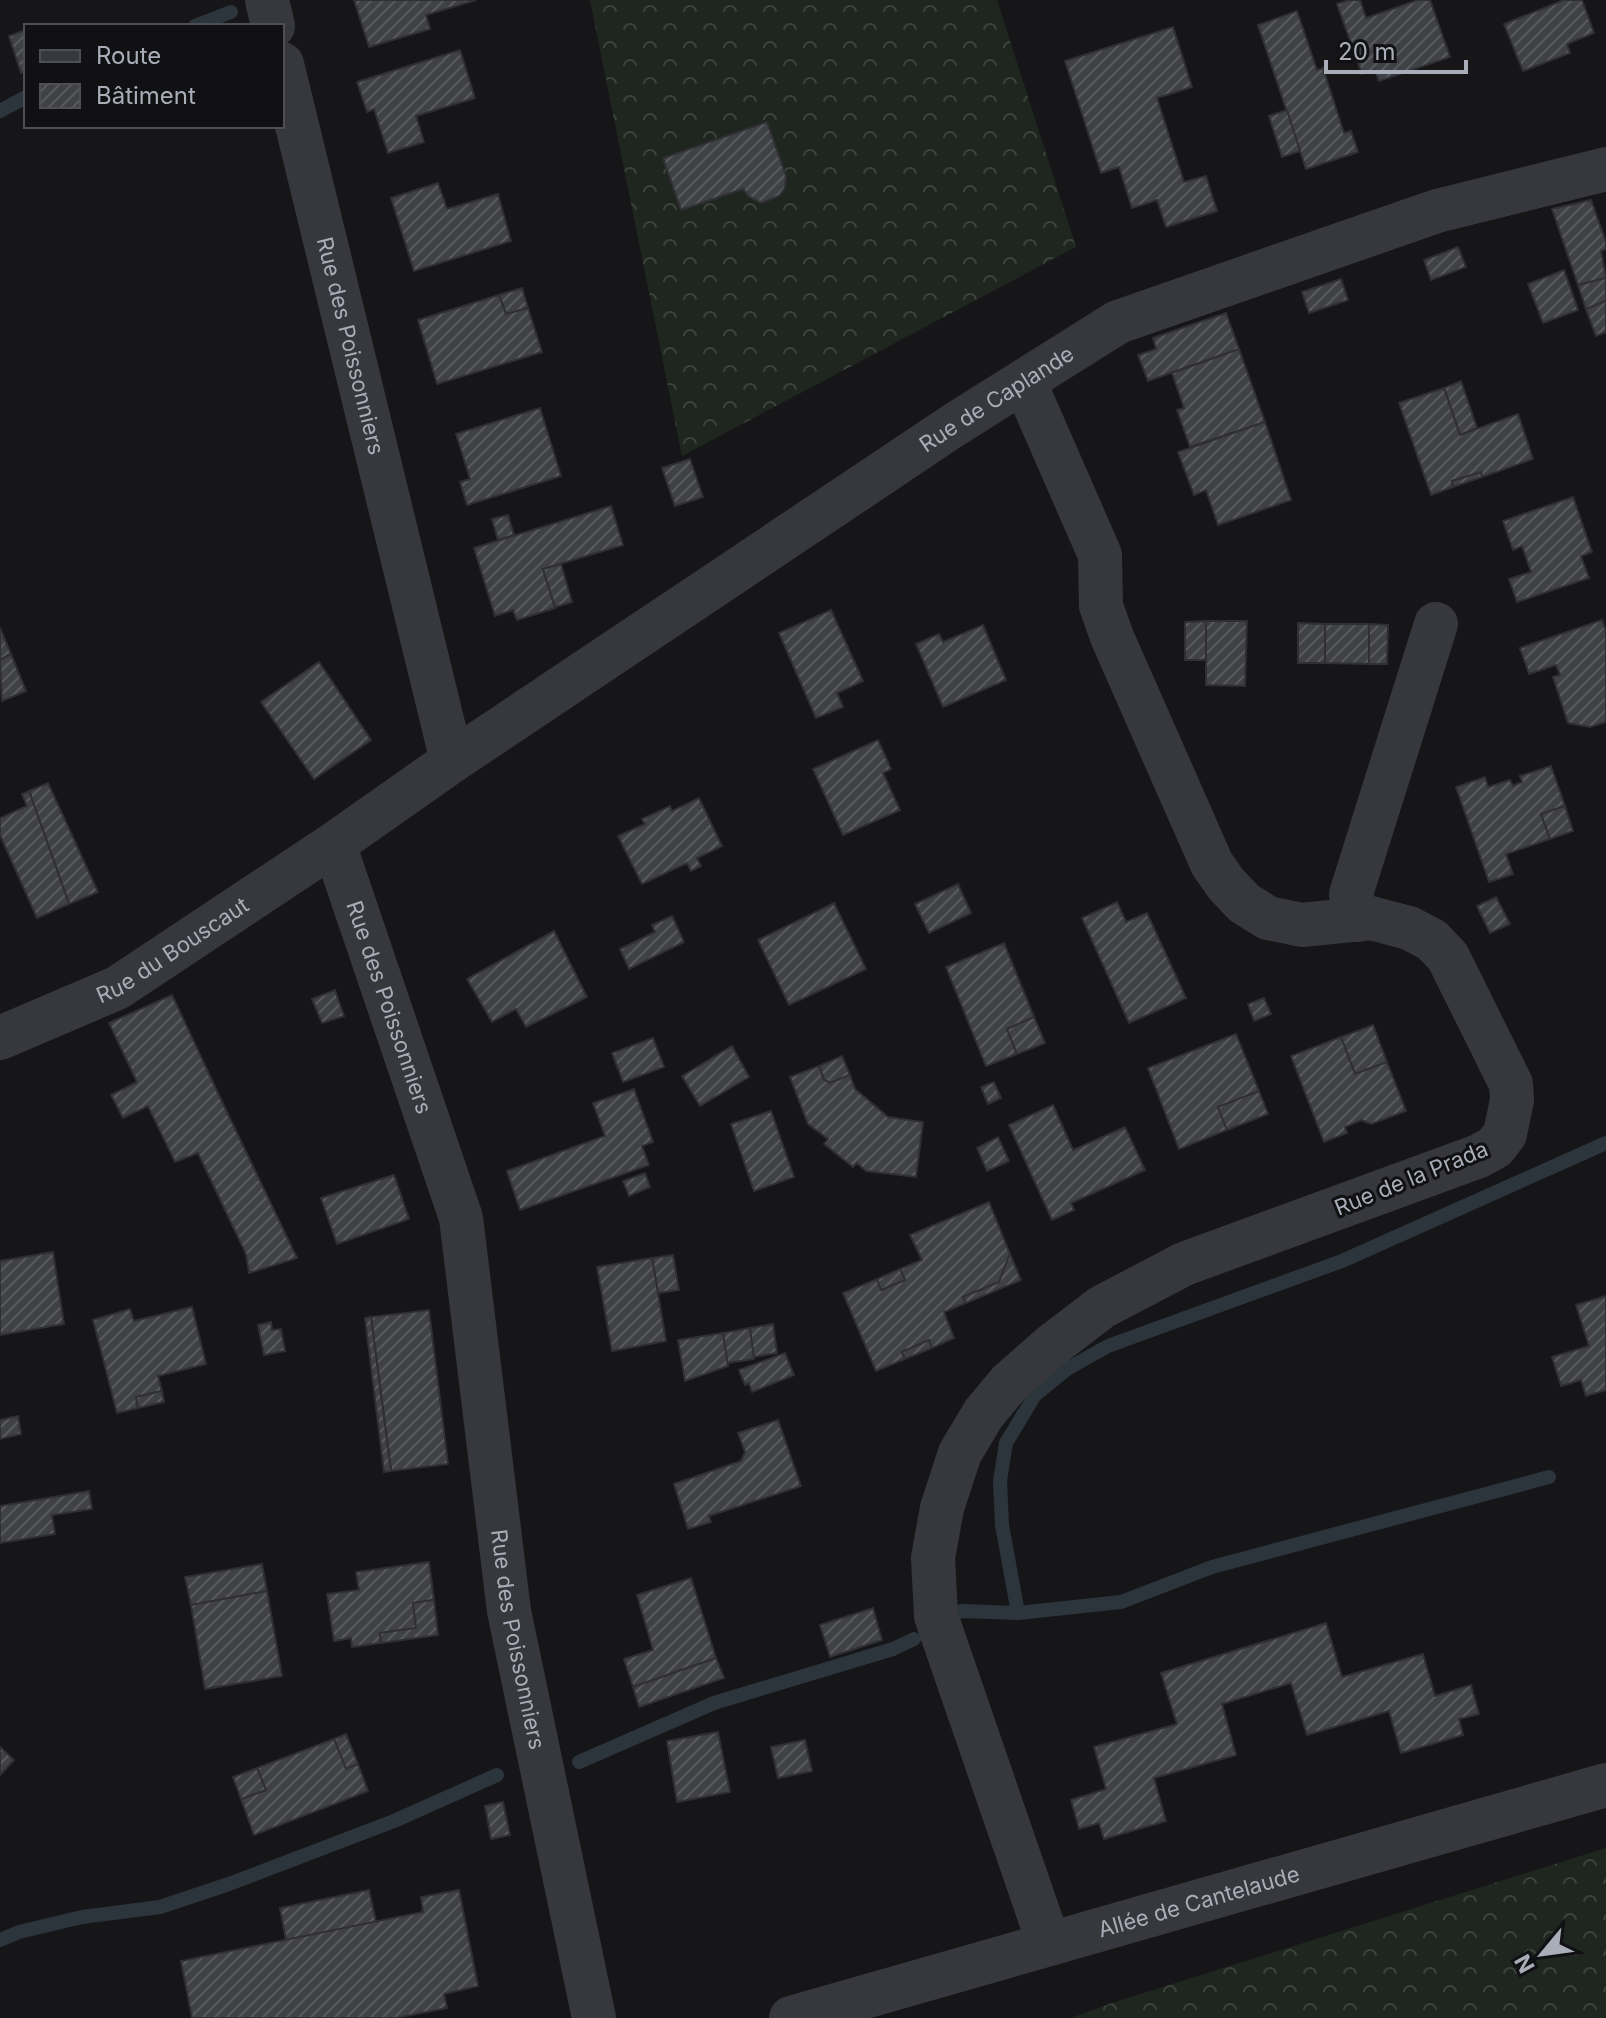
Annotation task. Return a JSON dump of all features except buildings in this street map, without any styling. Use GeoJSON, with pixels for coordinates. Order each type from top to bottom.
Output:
{"type":"FeatureCollection","features":[{"type":"Feature","properties":{"kind":"street"},"geometry":{"type":"LineString","coordinates":[[267,0],[273,24]]}},
{"type":"Feature","properties":{"kind":"street","name":"Rue des Poissonniers"},"geometry":{"type":"LineString","coordinates":[[284,72],[452,761]]}},
{"type":"Feature","properties":{"kind":"street","name":"Rue de Caplande"},"geometry":{"type":"LineString","coordinates":[[452,761],[954,425],[1118,322],[1437,211],[1606,169]]}},
{"type":"Feature","properties":{"kind":"street","name":"Rue de la Prada"},"geometry":{"type":"LineString","coordinates":[[1024,381],[1100,555],[1101,606],[1112,637],[1212,864],[1244,903],[1268,918],[1302,925],[1371,918],[1409,928],[1432,940],[1448,957],[1511,1084],[1512,1100],[1505,1134],[1495,1147],[1479,1156],[1184,1264],[1102,1307],[1010,1382],[984,1413],[960,1453],[942,1508],[933,1558],[936,1616],[1049,1944]]}},
{"type":"Feature","properties":{"kind":"street"},"geometry":{"type":"LineString","coordinates":[[1358,920],[1351,894],[1436,624]]}},
{"type":"Feature","properties":{"kind":"street"},"geometry":{"type":"LineString","coordinates":[[334,844],[452,761]]}},
{"type":"Feature","properties":{"kind":"street","name":"Rue des Poissonniers"},"geometry":{"type":"LineString","coordinates":[[334,844],[461,1218],[509,1611],[594,2018]]}},
{"type":"Feature","properties":{"kind":"street","name":"Rue du Bouscaut"},"geometry":{"type":"LineString","coordinates":[[0,1038],[117,988],[334,844]]}},
{"type":"Feature","properties":{"kind":"street","name":"Allée de Cantelaude"},"geometry":{"type":"LineString","coordinates":[[791,2018],[1606,1785]]}},
{"type":"Feature","properties":{"kind":"green space"},"geometry":{"type":"Polygon","coordinates":[[[590,0],[997,0],[1076,247],[682,456],[590,0]]]}},
{"type":"Feature","properties":{"kind":"green space"},"geometry":{"type":"Polygon","coordinates":[[[1606,1848],[1606,2018],[1071,2018],[1115,2002],[1606,1848]]]}},
{"type":"Feature","properties":{"kind":"waterway"},"geometry":{"type":"LineString","coordinates":[[200,24],[231,12]]}},
{"type":"Feature","properties":{"kind":"waterway"},"geometry":{"type":"LineString","coordinates":[[0,111],[24,98]]}},
{"type":"Feature","properties":{"kind":"waterway"},"geometry":{"type":"LineString","coordinates":[[1018,1613],[1002,1525],[1000,1481],[1006,1443],[1035,1395],[1067,1369],[1108,1346],[1342,1261],[1606,1143]]}},
{"type":"Feature","properties":{"kind":"waterway"},"geometry":{"type":"LineString","coordinates":[[950,1615],[962,1611],[1018,1613],[1121,1602],[1212,1567],[1549,1477]]}},
{"type":"Feature","properties":{"kind":"waterway"},"geometry":{"type":"LineString","coordinates":[[579,1762],[714,1703],[893,1649],[914,1639]]}},
{"type":"Feature","properties":{"kind":"waterway"},"geometry":{"type":"LineString","coordinates":[[0,1940],[19,1932],[82,1917],[160,1907],[394,1821],[497,1775]]}}]}
